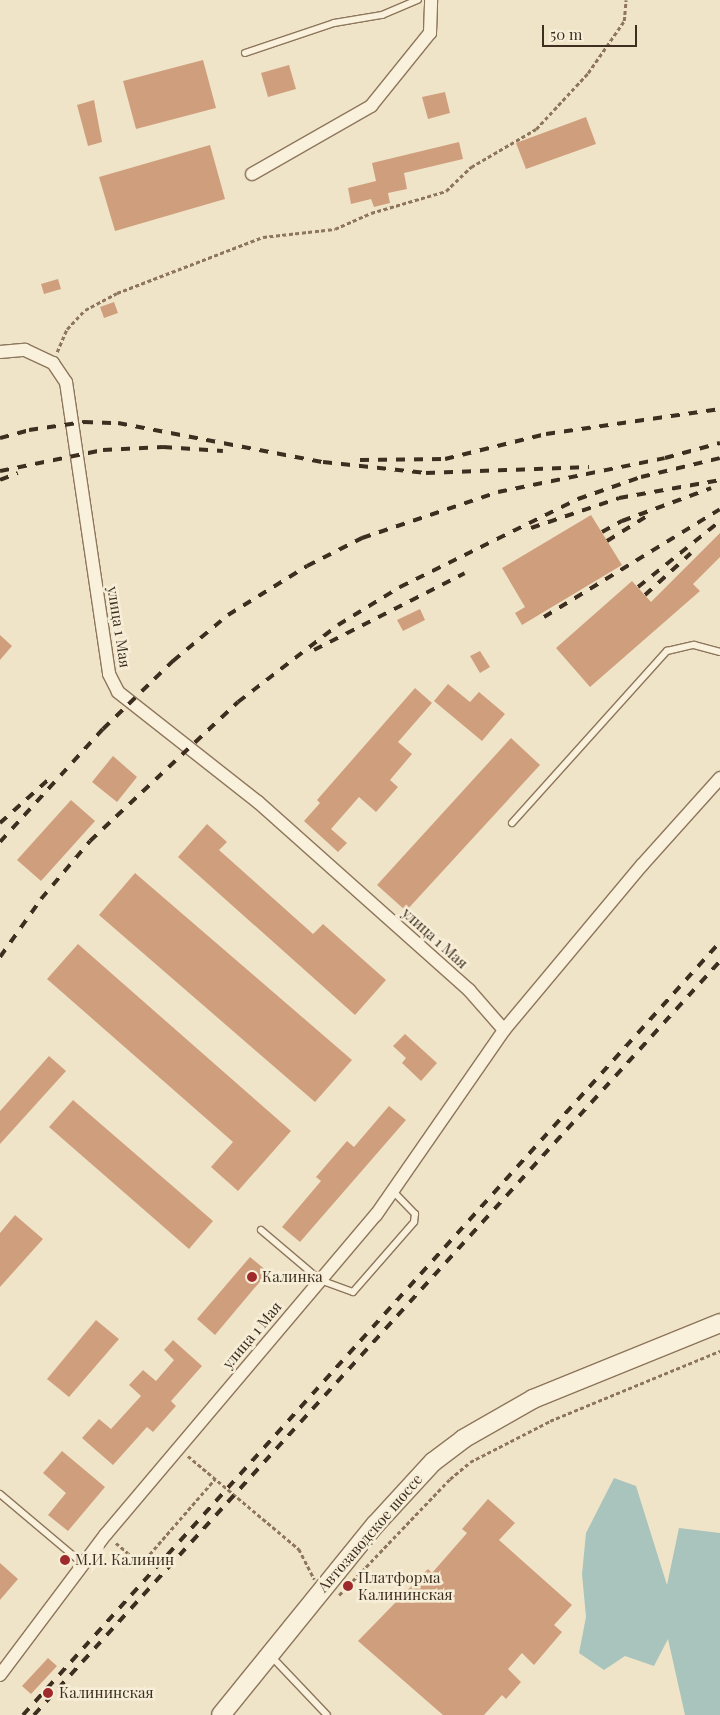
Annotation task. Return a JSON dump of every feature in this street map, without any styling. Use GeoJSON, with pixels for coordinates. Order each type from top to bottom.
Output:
{"type":"FeatureCollection","features":[{"type":"Feature","properties":{"kind":"main road","name":"Автозаводское шоссе"},"geometry":{"type":"LineString","coordinates":[[221,1715],[407,1487],[463,1439],[542,1395],[720,1323]]}},
{"type":"Feature","properties":{"kind":"street"},"geometry":{"type":"LineString","coordinates":[[252,174],[371,106],[430,33],[430,0]]}},
{"type":"Feature","properties":{"kind":"street"},"geometry":{"type":"LineString","coordinates":[[0,352],[26,350],[53,363]]}},
{"type":"Feature","properties":{"kind":"street","name":"улица 1 Мая"},"geometry":{"type":"LineString","coordinates":[[0,1675],[83,1564],[394,1192],[504,1030],[469,990],[258,802],[118,692],[109,674],[66,382],[53,363]]}},
{"type":"Feature","properties":{"kind":"street"},"geometry":{"type":"LineString","coordinates":[[504,1030],[642,866],[720,778]]}},
{"type":"Feature","properties":{"kind":"lane"},"geometry":{"type":"LineString","coordinates":[[245,53],[334,23],[382,15],[418,0]]}},
{"type":"Feature","properties":{"kind":"lane"},"geometry":{"type":"LineString","coordinates":[[512,823],[660,656],[679,646],[694,645],[720,652]]}},
{"type":"Feature","properties":{"kind":"lane"},"geometry":{"type":"LineString","coordinates":[[261,1230],[320,1280],[353,1292],[414,1222],[415,1214],[394,1192]]}},
{"type":"Feature","properties":{"kind":"lane"},"geometry":{"type":"LineString","coordinates":[[0,1494],[83,1564]]}},
{"type":"Feature","properties":{"kind":"lane"},"geometry":{"type":"LineString","coordinates":[[270,1654],[327,1715]]}},
{"type":"Feature","properties":{"kind":"path"},"geometry":{"type":"LineString","coordinates":[[53,363],[67,330],[85,310],[117,293],[263,237],[335,229],[371,212],[446,191],[471,167],[536,130],[588,73],[624,21],[626,0]]}},
{"type":"Feature","properties":{"kind":"path"},"geometry":{"type":"LineString","coordinates":[[333,1600],[450,1479],[470,1462],[550,1421],[720,1351]]}},
{"type":"Feature","properties":{"kind":"path"},"geometry":{"type":"LineString","coordinates":[[188,1456],[299,1549],[314,1579],[308,1586]]}},
{"type":"Feature","properties":{"kind":"path"},"geometry":{"type":"LineString","coordinates":[[116,1543],[141,1564],[215,1480]]}},
{"type":"Feature","properties":{"kind":"water"},"geometry":{"type":"Polygon","coordinates":[[[614,1478],[636,1486],[667,1585],[679,1528],[720,1533],[720,1715],[685,1715],[668,1639],[654,1666],[625,1656],[604,1670],[579,1653],[586,1617],[582,1574],[586,1533],[614,1478]]]}},
{"type":"Feature","properties":{"kind":"building"},"geometry":{"type":"Polygon","coordinates":[[[203,60],[216,108],[136,129],[123,81],[203,60]]]}},
{"type":"Feature","properties":{"kind":"building"},"geometry":{"type":"Polygon","coordinates":[[[289,65],[296,89],[268,97],[261,73],[289,65]]]}},
{"type":"Feature","properties":{"kind":"building"},"geometry":{"type":"Polygon","coordinates":[[[445,92],[450,113],[428,119],[422,97],[445,92]]]}},
{"type":"Feature","properties":{"kind":"building"},"geometry":{"type":"Polygon","coordinates":[[[94,100],[102,142],[88,146],[77,105],[94,100]]]}},
{"type":"Feature","properties":{"kind":"building"},"geometry":{"type":"Polygon","coordinates":[[[586,117],[596,144],[526,169],[516,143],[586,117]]]}},
{"type":"Feature","properties":{"kind":"building"},"geometry":{"type":"Polygon","coordinates":[[[459,142],[463,159],[404,173],[407,189],[388,193],[390,203],[374,207],[371,199],[351,204],[348,188],[376,181],[372,163],[459,142]]]}},
{"type":"Feature","properties":{"kind":"building"},"geometry":{"type":"Polygon","coordinates":[[[210,145],[225,199],[115,231],[99,177],[210,145]]]}},
{"type":"Feature","properties":{"kind":"building"},"geometry":{"type":"Polygon","coordinates":[[[58,279],[61,289],[44,294],[41,284],[58,279]]]}},
{"type":"Feature","properties":{"kind":"building"},"geometry":{"type":"Polygon","coordinates":[[[114,302],[118,313],[104,318],[100,307],[114,302]]]}},
{"type":"Feature","properties":{"kind":"building"},"geometry":{"type":"Polygon","coordinates":[[[591,515],[622,565],[522,625],[515,613],[525,607],[502,568],[591,515]]]}},
{"type":"Feature","properties":{"kind":"building"},"geometry":{"type":"Polygon","coordinates":[[[720,533],[720,557],[693,584],[700,591],[590,687],[556,648],[632,581],[651,602],[720,533]]]}},
{"type":"Feature","properties":{"kind":"building"},"geometry":{"type":"Polygon","coordinates":[[[420,609],[425,620],[403,631],[397,620],[420,609]]]}},
{"type":"Feature","properties":{"kind":"building"},"geometry":{"type":"Polygon","coordinates":[[[0,635],[12,646],[0,660],[0,635]]]}},
{"type":"Feature","properties":{"kind":"building"},"geometry":{"type":"Polygon","coordinates":[[[480,651],[490,667],[480,673],[470,656],[480,651]]]}},
{"type":"Feature","properties":{"kind":"building"},"geometry":{"type":"Polygon","coordinates":[[[448,684],[470,702],[479,692],[505,714],[482,741],[434,701],[448,684]]]}},
{"type":"Feature","properties":{"kind":"building"},"geometry":{"type":"Polygon","coordinates":[[[415,688],[432,703],[398,742],[412,754],[390,780],[398,787],[376,812],[359,797],[331,829],[347,843],[338,852],[304,821],[320,803],[317,800],[415,688]]]}},
{"type":"Feature","properties":{"kind":"building"},"geometry":{"type":"Polygon","coordinates":[[[511,738],[540,765],[406,911],[377,885],[511,738]]]}},
{"type":"Feature","properties":{"kind":"building"},"geometry":{"type":"Polygon","coordinates":[[[113,756],[137,777],[117,802],[92,782],[113,756]]]}},
{"type":"Feature","properties":{"kind":"building"},"geometry":{"type":"Polygon","coordinates":[[[71,800],[95,821],[41,881],[17,860],[71,800]]]}},
{"type":"Feature","properties":{"kind":"building"},"geometry":{"type":"Polygon","coordinates":[[[207,824],[227,842],[219,850],[313,934],[323,924],[386,980],[355,1015],[178,857],[207,824]]]}},
{"type":"Feature","properties":{"kind":"building"},"geometry":{"type":"Polygon","coordinates":[[[135,873],[352,1060],[315,1102],[99,915],[135,873]]]}},
{"type":"Feature","properties":{"kind":"building"},"geometry":{"type":"Polygon","coordinates":[[[78,944],[291,1131],[238,1191],[211,1167],[233,1142],[47,979],[78,944]]]}},
{"type":"Feature","properties":{"kind":"building"},"geometry":{"type":"Polygon","coordinates":[[[405,1034],[437,1063],[421,1081],[402,1063],[406,1058],[393,1046],[405,1034]]]}},
{"type":"Feature","properties":{"kind":"building"},"geometry":{"type":"Polygon","coordinates":[[[49,1056],[66,1071],[0,1144],[0,1111],[49,1056]]]}},
{"type":"Feature","properties":{"kind":"building"},"geometry":{"type":"Polygon","coordinates":[[[73,1100],[213,1221],[189,1249],[49,1127],[73,1100]]]}},
{"type":"Feature","properties":{"kind":"building"},"geometry":{"type":"Polygon","coordinates":[[[389,1106],[406,1120],[300,1242],[282,1227],[321,1181],[316,1177],[347,1141],[354,1147],[389,1106]]]}},
{"type":"Feature","properties":{"kind":"building"},"geometry":{"type":"Polygon","coordinates":[[[15,1215],[43,1239],[0,1287],[0,1233],[15,1215]]]}},
{"type":"Feature","properties":{"kind":"building"},"geometry":{"type":"Polygon","coordinates":[[[250,1257],[268,1272],[215,1335],[197,1319],[250,1257]]]}},
{"type":"Feature","properties":{"kind":"building"},"geometry":{"type":"Polygon","coordinates":[[[96,1320],[119,1339],[69,1397],[47,1379],[96,1320]]]}},
{"type":"Feature","properties":{"kind":"building"},"geometry":{"type":"Polygon","coordinates":[[[173,1340],[202,1366],[171,1401],[176,1406],[153,1432],[147,1427],[113,1465],[82,1438],[99,1419],[111,1429],[141,1396],[129,1385],[143,1370],[156,1381],[174,1360],[164,1350],[173,1340]]]}},
{"type":"Feature","properties":{"kind":"building"},"geometry":{"type":"Polygon","coordinates":[[[62,1451],[105,1487],[68,1531],[48,1515],[66,1493],[43,1473],[62,1451]]]}},
{"type":"Feature","properties":{"kind":"building"},"geometry":{"type":"Polygon","coordinates":[[[488,1499],[515,1523],[499,1540],[572,1605],[554,1625],[562,1632],[534,1665],[522,1653],[508,1669],[521,1682],[506,1699],[502,1695],[484,1715],[443,1715],[358,1641],[428,1569],[432,1573],[467,1533],[462,1529],[488,1499]]]}},
{"type":"Feature","properties":{"kind":"building"},"geometry":{"type":"Polygon","coordinates":[[[0,1563],[18,1579],[0,1600],[0,1563]]]}},
{"type":"Feature","properties":{"kind":"building"},"geometry":{"type":"Polygon","coordinates":[[[48,1658],[57,1666],[31,1694],[22,1686],[48,1658]]]}},
{"type":"Feature","properties":{"kind":"railway"},"geometry":{"type":"LineString","coordinates":[[360,460],[445,459],[546,434],[720,409]]}},
{"type":"Feature","properties":{"kind":"railway"},"geometry":{"type":"LineString","coordinates":[[0,438],[29,430],[84,422],[118,423],[323,462],[426,473],[589,467]]}},
{"type":"Feature","properties":{"kind":"railway"},"geometry":{"type":"LineString","coordinates":[[0,842],[103,729],[173,661],[228,615],[307,566],[362,538],[498,492],[665,458],[720,443]]}},
{"type":"Feature","properties":{"kind":"railway"},"geometry":{"type":"LineString","coordinates":[[0,471],[103,450],[163,447],[223,451]]}},
{"type":"Feature","properties":{"kind":"railway"},"geometry":{"type":"LineString","coordinates":[[0,957],[41,899],[90,841],[238,702],[338,625],[400,587],[578,499],[641,477],[720,458]]}},
{"type":"Feature","properties":{"kind":"railway"},"geometry":{"type":"LineString","coordinates":[[0,480],[18,473]]}},
{"type":"Feature","properties":{"kind":"railway"},"geometry":{"type":"LineString","coordinates":[[531,528],[619,498],[720,480]]}},
{"type":"Feature","properties":{"kind":"railway"},"geometry":{"type":"LineString","coordinates":[[602,532],[622,521],[711,488]]}},
{"type":"Feature","properties":{"kind":"railway"},"geometry":{"type":"LineString","coordinates":[[544,617],[720,509]]}},
{"type":"Feature","properties":{"kind":"railway"},"geometry":{"type":"LineString","coordinates":[[607,541],[647,516]]}},
{"type":"Feature","properties":{"kind":"railway"},"geometry":{"type":"LineString","coordinates":[[638,587],[720,521]]}},
{"type":"Feature","properties":{"kind":"railway"},"geometry":{"type":"LineString","coordinates":[[645,595],[691,553]]}},
{"type":"Feature","properties":{"kind":"railway"},"geometry":{"type":"LineString","coordinates":[[314,650],[465,573]]}},
{"type":"Feature","properties":{"kind":"railway"},"geometry":{"type":"LineString","coordinates":[[0,823],[48,780]]}},
{"type":"Feature","properties":{"kind":"railway"},"geometry":{"type":"LineString","coordinates":[[23,1715],[720,942]]}},
{"type":"Feature","properties":{"kind":"railway"},"geometry":{"type":"LineString","coordinates":[[34,1715],[720,961]]}},
{"type":"Feature","properties":{"kind":"place","name":"Калинка"},"geometry":{"type":"Point","coordinates":[252,1277]}},
{"type":"Feature","properties":{"kind":"place","name":"М.И. Калинин"},"geometry":{"type":"Point","coordinates":[65,1560]}},
{"type":"Feature","properties":{"kind":"place","name":"Платформа Калининская"},"geometry":{"type":"Point","coordinates":[348,1586]}},
{"type":"Feature","properties":{"kind":"place","name":"Калининская"},"geometry":{"type":"Point","coordinates":[48,1693]}}]}
